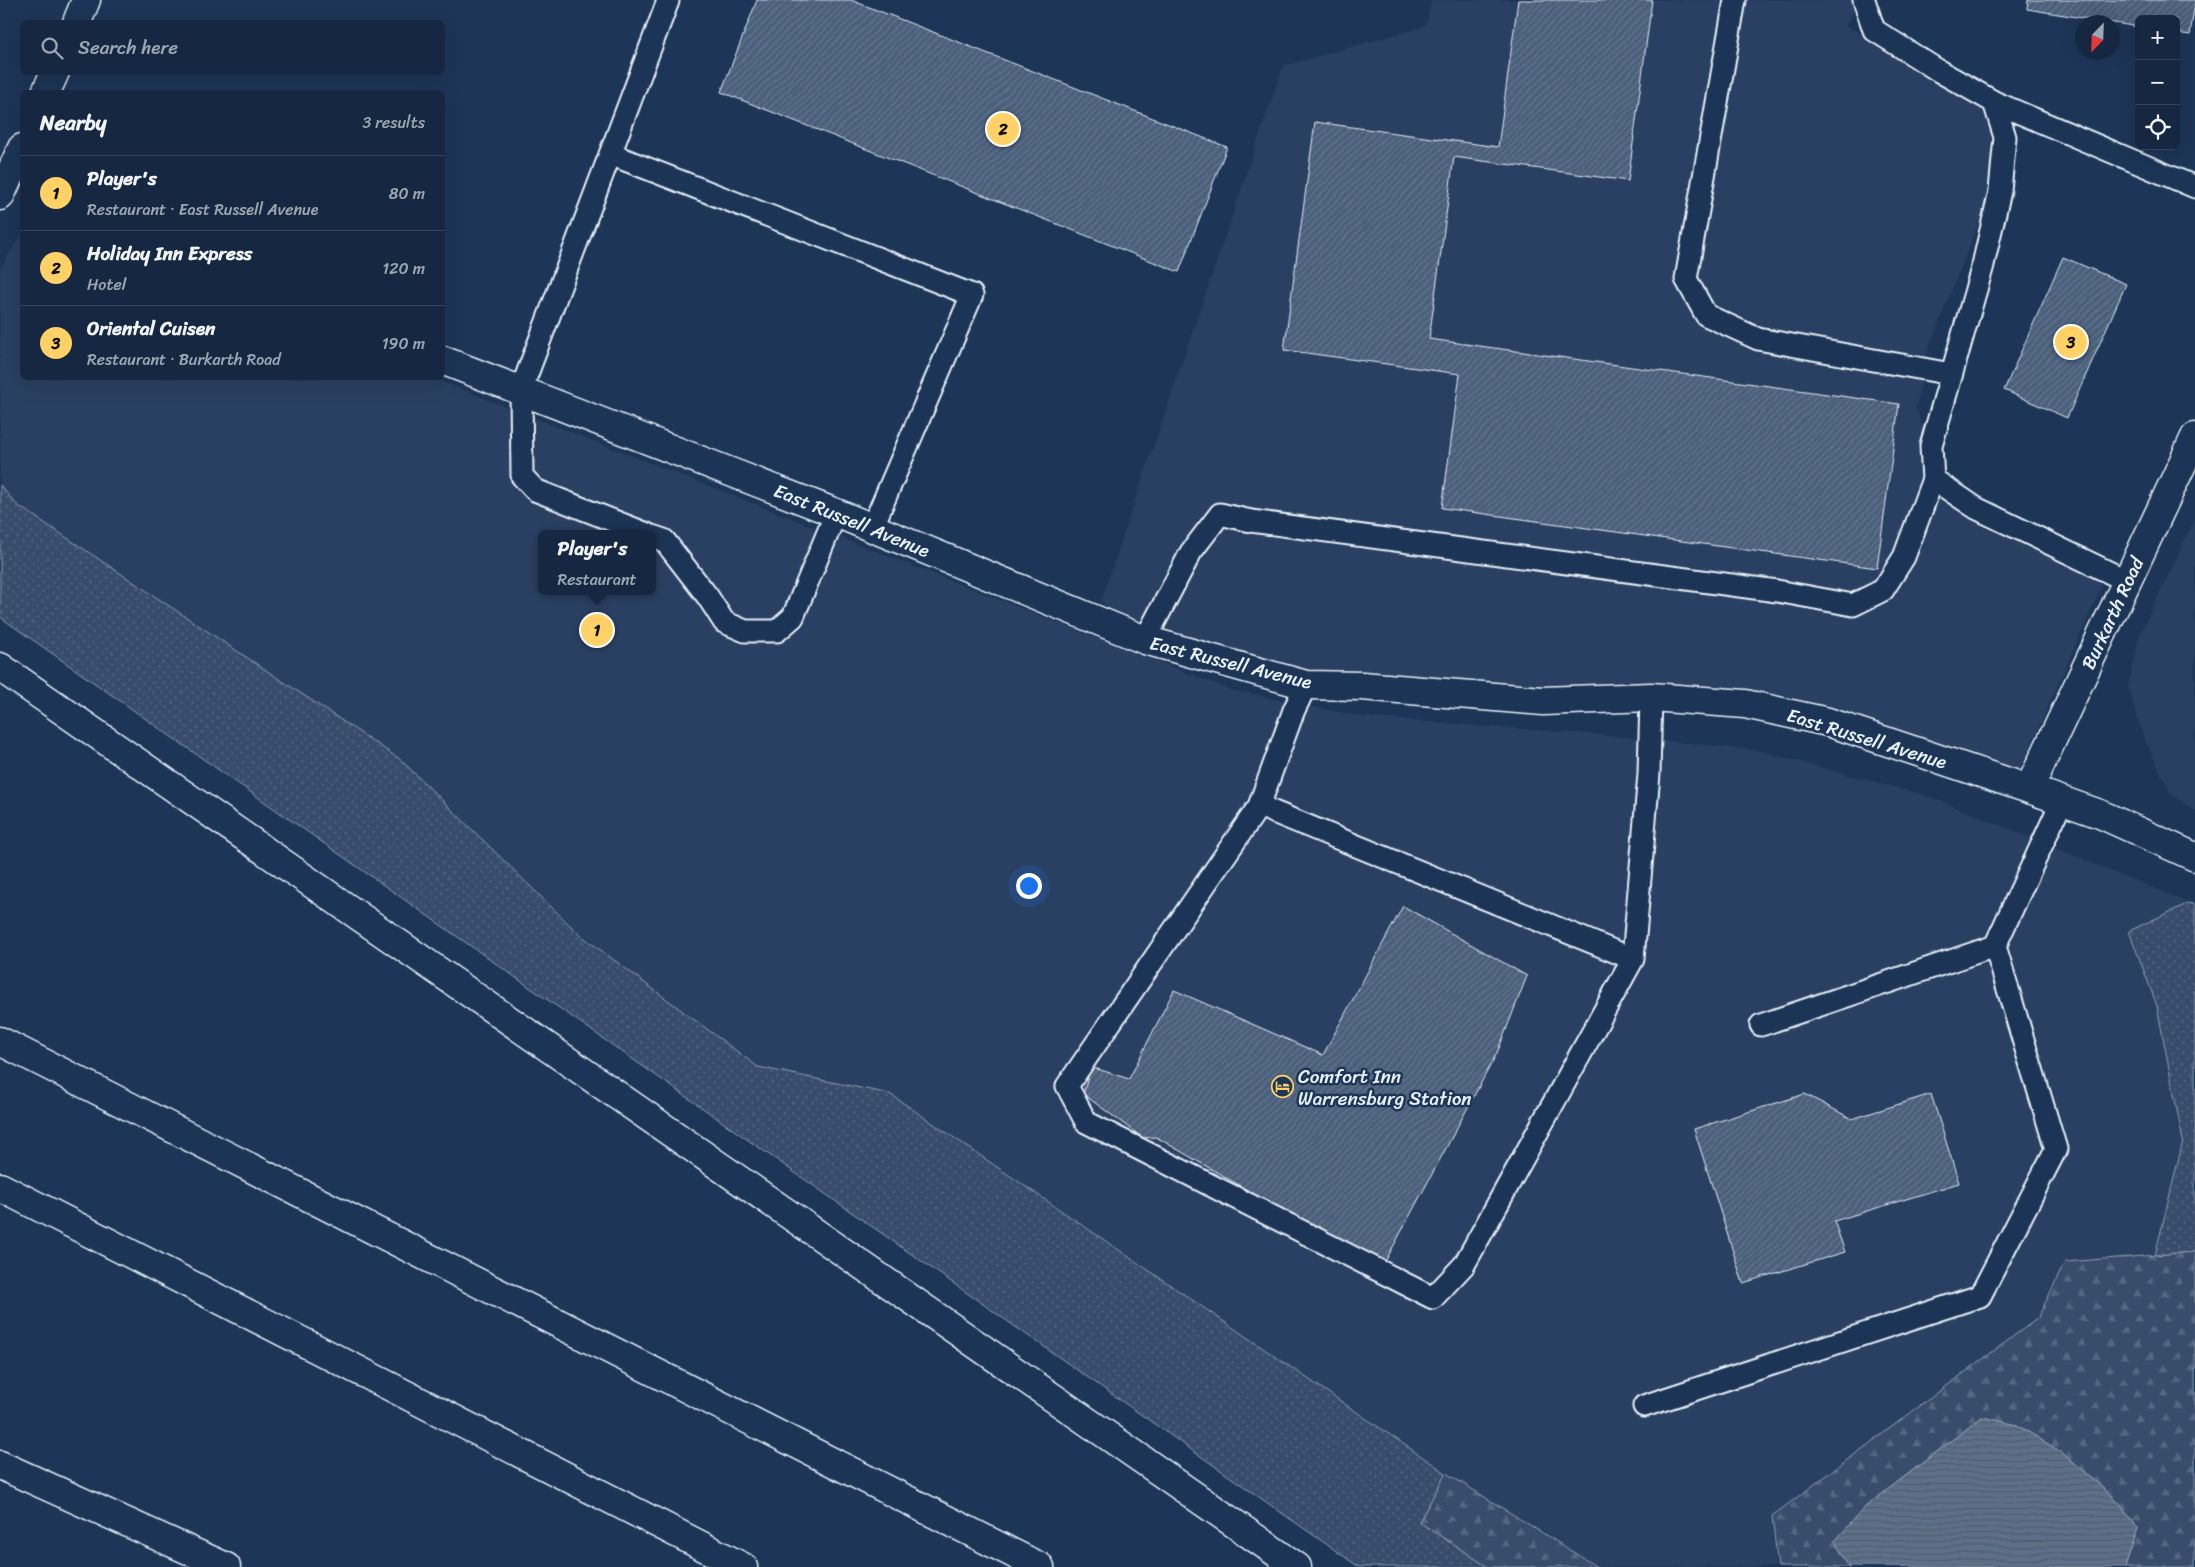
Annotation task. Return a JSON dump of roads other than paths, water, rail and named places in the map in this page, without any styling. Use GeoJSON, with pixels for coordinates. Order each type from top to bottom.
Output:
{"type":"FeatureCollection","features":[{"type":"Feature","properties":{"kind":"main road"},"geometry":{"type":"LineString","coordinates":[[78,20],[86,0]]}},
{"type":"Feature","properties":{"kind":"main road"},"geometry":{"type":"LineString","coordinates":[[47,90],[54,75]]}},
{"type":"Feature","properties":{"kind":"main road"},"geometry":{"type":"LineString","coordinates":[[10,188],[20,155]]}},
{"type":"Feature","properties":{"kind":"main road","name":"East Russell Avenue"},"geometry":{"type":"LineString","coordinates":[[445,361],[836,513],[1145,640],[1306,685],[1362,686],[1543,701],[1651,698],[1745,704],[1828,722],[2029,789],[2100,814],[2195,857]]}},
{"type":"Feature","properties":{"kind":"main road","name":"Burkarth Road"},"geometry":{"type":"LineString","coordinates":[[2029,789],[2195,437]]}},
{"type":"Feature","properties":{"kind":"main road"},"geometry":{"type":"LineString","coordinates":[[0,667],[1297,1567]]}},
{"type":"Feature","properties":{"kind":"main road"},"geometry":{"type":"LineString","coordinates":[[0,1041],[1040,1567]]}},
{"type":"Feature","properties":{"kind":"main road"},"geometry":{"type":"LineString","coordinates":[[0,1187],[743,1567]]}},
{"type":"Feature","properties":{"kind":"main road"},"geometry":{"type":"LineString","coordinates":[[0,1465],[226,1567]]}},
{"type":"Feature","properties":{"kind":"lane"},"geometry":{"type":"LineString","coordinates":[[1735,0],[1686,279],[1706,315],[1758,339],[1952,374]]}},
{"type":"Feature","properties":{"kind":"lane"},"geometry":{"type":"LineString","coordinates":[[1864,0],[1874,30],[1939,71],[1994,102],[2195,187]]}},
{"type":"Feature","properties":{"kind":"lane"},"geometry":{"type":"LineString","coordinates":[[637,530],[535,490],[522,476],[521,390],[668,1]]}},
{"type":"Feature","properties":{"kind":"lane"},"geometry":{"type":"LineString","coordinates":[[1145,640],[1191,552],[1220,514],[1251,521],[1767,590],[1854,605],[1884,590],[1904,557],[1933,479],[1931,446],[1983,265],[2000,192],[2005,137],[1994,102]]}},
{"type":"Feature","properties":{"kind":"lane"},"geometry":{"type":"LineString","coordinates":[[610,154],[972,296],[872,528]]}},
{"type":"Feature","properties":{"kind":"lane"},"geometry":{"type":"LineString","coordinates":[[1933,479],[1976,508],[2127,581]]}},
{"type":"Feature","properties":{"kind":"lane"},"geometry":{"type":"LineString","coordinates":[[656,537],[664,540],[708,597],[724,622],[745,631],[777,631],[793,617],[836,513]]}},
{"type":"Feature","properties":{"kind":"lane"},"geometry":{"type":"LineString","coordinates":[[1306,685],[1259,806],[1067,1086],[1086,1122],[1433,1298],[1464,1264],[1632,959],[1649,774],[1651,698]]}},
{"type":"Feature","properties":{"kind":"lane"},"geometry":{"type":"LineString","coordinates":[[1644,1406],[1980,1296],[2056,1149],[1995,946],[2062,801]]}},
{"type":"Feature","properties":{"kind":"lane"},"geometry":{"type":"LineString","coordinates":[[1259,806],[1632,959]]}},
{"type":"Feature","properties":{"kind":"lane"},"geometry":{"type":"LineString","coordinates":[[1761,1025],[1995,946]]}},
{"type":"Feature","properties":{"kind":"place","name":"Holiday Inn Express"},"geometry":{"type":"Point","coordinates":[1003,129]}},
{"type":"Feature","properties":{"kind":"place","name":"Oriental Cuisen"},"geometry":{"type":"Point","coordinates":[2071,342]}},
{"type":"Feature","properties":{"kind":"place","name":"Player's"},"geometry":{"type":"Point","coordinates":[597,630]}},
{"type":"Feature","properties":{"kind":"place","name":"Comfort Inn Warrensburg Station"},"geometry":{"type":"Point","coordinates":[1282,1087]}}]}
